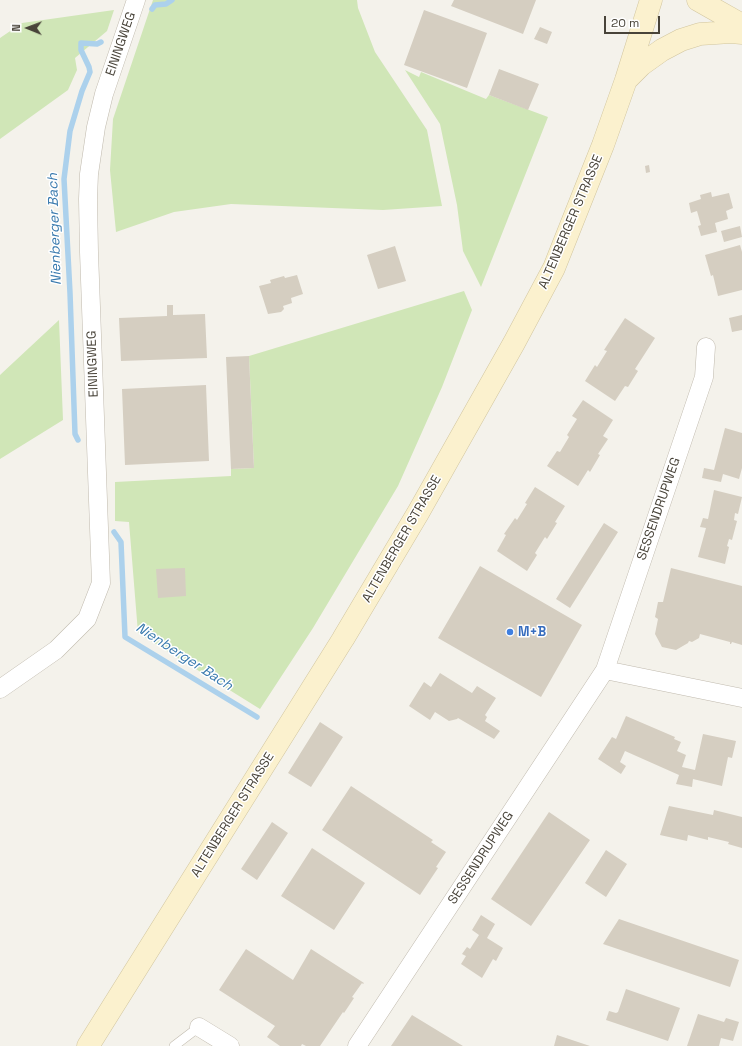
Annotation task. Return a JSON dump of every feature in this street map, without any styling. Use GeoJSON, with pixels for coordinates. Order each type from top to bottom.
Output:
{"type":"FeatureCollection","features":[{"type":"Feature","properties":{"kind":"main road","name":"ALTENBERGER STRASSE"},"geometry":{"type":"LineString","coordinates":[[88,1046],[340,644],[418,513],[514,343],[554,268],[603,145],[626,80],[651,0]]}},
{"type":"Feature","properties":{"kind":"main road"},"geometry":{"type":"LineString","coordinates":[[698,0],[742,25]]}},
{"type":"Feature","properties":{"kind":"main road"},"geometry":{"type":"LineString","coordinates":[[626,80],[641,65],[662,50],[681,40],[700,34],[730,32],[742,33]]}},
{"type":"Feature","properties":{"kind":"street","name":"EININGWEG"},"geometry":{"type":"LineString","coordinates":[[0,689],[56,650],[87,619],[101,583],[89,260],[89,174],[96,128],[104,94],[136,0]]}},
{"type":"Feature","properties":{"kind":"street","name":"SESSENDRUPWEG"},"geometry":{"type":"LineString","coordinates":[[357,1046],[605,670],[704,377],[706,347]]}},
{"type":"Feature","properties":{"kind":"street"},"geometry":{"type":"LineString","coordinates":[[605,670],[742,698]]}},
{"type":"Feature","properties":{"kind":"street"},"geometry":{"type":"LineString","coordinates":[[199,1027],[230,1046]]}},
{"type":"Feature","properties":{"kind":"lane"},"geometry":{"type":"LineString","coordinates":[[174,1046],[199,1027]]}},
{"type":"Feature","properties":{"kind":"green space"},"geometry":{"type":"Polygon","coordinates":[[[153,0],[357,0],[358,8],[375,52],[427,130],[442,206],[383,210],[231,204],[174,212],[116,232],[110,170],[113,119],[153,0]]]}},
{"type":"Feature","properties":{"kind":"green space"},"geometry":{"type":"Polygon","coordinates":[[[114,10],[107,31],[75,58],[77,70],[68,90],[0,139],[0,38],[22,23],[114,10]]]}},
{"type":"Feature","properties":{"kind":"green space"},"geometry":{"type":"Polygon","coordinates":[[[405,70],[419,77],[421,72],[486,99],[489,95],[548,117],[481,287],[463,251],[457,205],[440,124],[405,70]]]}},
{"type":"Feature","properties":{"kind":"green space"},"geometry":{"type":"Polygon","coordinates":[[[464,291],[472,310],[442,387],[398,486],[313,628],[260,709],[138,633],[129,522],[115,521],[115,482],[231,476],[231,469],[254,468],[249,356],[464,291]]]}},
{"type":"Feature","properties":{"kind":"green space"},"geometry":{"type":"Polygon","coordinates":[[[59,320],[63,420],[0,459],[0,375],[59,320]]]}},
{"type":"Feature","properties":{"kind":"building"},"geometry":{"type":"Polygon","coordinates":[[[454,0],[536,0],[523,34],[451,6],[454,0]]]}},
{"type":"Feature","properties":{"kind":"building"},"geometry":{"type":"Polygon","coordinates":[[[424,10],[487,33],[467,88],[404,65],[424,10]]]}},
{"type":"Feature","properties":{"kind":"building"},"geometry":{"type":"Polygon","coordinates":[[[540,27],[552,32],[547,44],[534,39],[540,27]]]}},
{"type":"Feature","properties":{"kind":"building"},"geometry":{"type":"Polygon","coordinates":[[[499,69],[539,84],[528,110],[489,95],[499,69]]]}},
{"type":"Feature","properties":{"kind":"building"},"geometry":{"type":"Polygon","coordinates":[[[649,165],[650,172],[646,173],[645,166],[649,165]]]}},
{"type":"Feature","properties":{"kind":"building"},"geometry":{"type":"Polygon","coordinates":[[[711,192],[712,197],[729,193],[733,208],[726,211],[728,219],[715,223],[717,232],[701,236],[698,226],[701,225],[697,211],[691,213],[689,203],[701,199],[700,195],[711,192]]]}},
{"type":"Feature","properties":{"kind":"building"},"geometry":{"type":"Polygon","coordinates":[[[740,226],[742,237],[724,242],[721,231],[740,226]]]}},
{"type":"Feature","properties":{"kind":"building"},"geometry":{"type":"Polygon","coordinates":[[[740,245],[742,252],[742,290],[718,296],[713,275],[711,276],[705,255],[740,245]]]}},
{"type":"Feature","properties":{"kind":"building"},"geometry":{"type":"Polygon","coordinates":[[[395,246],[406,281],[378,289],[367,255],[395,246]]]}},
{"type":"Feature","properties":{"kind":"building"},"geometry":{"type":"Polygon","coordinates":[[[297,275],[303,294],[291,298],[292,303],[283,306],[284,309],[281,312],[268,314],[259,286],[271,283],[270,280],[284,276],[285,278],[297,275]]]}},
{"type":"Feature","properties":{"kind":"building"},"geometry":{"type":"Polygon","coordinates":[[[167,305],[173,305],[173,315],[205,314],[207,358],[121,361],[119,318],[167,316],[167,305]]]}},
{"type":"Feature","properties":{"kind":"building"},"geometry":{"type":"Polygon","coordinates":[[[742,315],[742,330],[732,332],[729,318],[742,315]]]}},
{"type":"Feature","properties":{"kind":"building"},"geometry":{"type":"Polygon","coordinates":[[[625,318],[655,338],[635,369],[638,371],[628,387],[625,386],[615,401],[585,381],[595,365],[597,367],[607,351],[604,350],[625,318]]]}},
{"type":"Feature","properties":{"kind":"building"},"geometry":{"type":"Polygon","coordinates":[[[249,356],[254,468],[231,469],[226,357],[249,356]]]}},
{"type":"Feature","properties":{"kind":"building"},"geometry":{"type":"Polygon","coordinates":[[[206,385],[209,461],[125,465],[122,389],[206,385]]]}},
{"type":"Feature","properties":{"kind":"building"},"geometry":{"type":"Polygon","coordinates":[[[583,400],[613,420],[603,436],[608,439],[598,454],[600,455],[590,472],[588,470],[578,486],[547,466],[557,451],[560,452],[569,437],[567,435],[577,419],[572,416],[583,400]]]}},
{"type":"Feature","properties":{"kind":"building"},"geometry":{"type":"Polygon","coordinates":[[[725,428],[742,433],[742,468],[739,479],[723,474],[721,482],[702,478],[704,468],[714,470],[725,428]]]}},
{"type":"Feature","properties":{"kind":"building"},"geometry":{"type":"Polygon","coordinates":[[[535,487],[565,506],[547,539],[545,537],[535,553],[537,555],[527,571],[497,551],[506,535],[504,534],[515,518],[517,520],[535,487]]]}},
{"type":"Feature","properties":{"kind":"building"},"geometry":{"type":"Polygon","coordinates":[[[714,490],[742,497],[738,514],[735,513],[734,520],[737,521],[732,540],[729,539],[727,546],[729,547],[725,564],[698,557],[706,528],[700,527],[703,518],[708,519],[714,490]]]}},
{"type":"Feature","properties":{"kind":"building"},"geometry":{"type":"Polygon","coordinates":[[[604,523],[618,532],[570,608],[556,599],[604,523]]]}},
{"type":"Feature","properties":{"kind":"building","name":"M+B"},"geometry":{"type":"Polygon","coordinates":[[[480,566],[582,625],[541,697],[438,638],[480,566]]]}},
{"type":"Feature","properties":{"kind":"building"},"geometry":{"type":"Polygon","coordinates":[[[185,568],[186,596],[158,598],[156,569],[185,568]]]}},
{"type":"Feature","properties":{"kind":"building"},"geometry":{"type":"Polygon","coordinates":[[[671,568],[742,586],[742,645],[732,642],[730,644],[730,642],[700,634],[699,638],[692,642],[689,641],[676,650],[662,647],[655,634],[658,619],[655,617],[658,602],[663,602],[671,568]]]}},
{"type":"Feature","properties":{"kind":"building"},"geometry":{"type":"Polygon","coordinates":[[[440,673],[472,693],[477,686],[496,698],[485,715],[487,717],[485,721],[500,731],[494,739],[458,718],[449,721],[435,712],[430,720],[409,706],[424,682],[431,687],[440,673]]]}},
{"type":"Feature","properties":{"kind":"building"},"geometry":{"type":"Polygon","coordinates":[[[626,716],[675,737],[674,739],[681,742],[677,751],[686,755],[682,767],[695,770],[703,734],[736,741],[732,758],[728,757],[722,786],[693,779],[692,787],[676,784],[679,775],[625,751],[620,762],[626,766],[621,774],[598,759],[612,737],[616,739],[626,716]]]}},
{"type":"Feature","properties":{"kind":"building"},"geometry":{"type":"Polygon","coordinates":[[[320,722],[343,737],[311,787],[288,773],[320,722]]]}},
{"type":"Feature","properties":{"kind":"building"},"geometry":{"type":"Polygon","coordinates":[[[351,786],[433,840],[431,842],[446,852],[436,867],[438,868],[420,895],[322,830],[351,786]]]}},
{"type":"Feature","properties":{"kind":"building"},"geometry":{"type":"Polygon","coordinates":[[[669,806],[713,815],[714,810],[742,817],[742,848],[728,844],[729,842],[708,837],[708,840],[688,835],[687,841],[660,835],[669,806]]]}},
{"type":"Feature","properties":{"kind":"building"},"geometry":{"type":"Polygon","coordinates":[[[549,812],[590,840],[531,926],[491,899],[549,812]]]}},
{"type":"Feature","properties":{"kind":"building"},"geometry":{"type":"Polygon","coordinates":[[[272,822],[288,833],[257,880],[241,869],[272,822]]]}},
{"type":"Feature","properties":{"kind":"building"},"geometry":{"type":"Polygon","coordinates":[[[312,848],[365,883],[334,930],[281,896],[312,848]]]}},
{"type":"Feature","properties":{"kind":"building"},"geometry":{"type":"Polygon","coordinates":[[[606,850],[627,864],[606,897],[585,883],[606,850]]]}},
{"type":"Feature","properties":{"kind":"building"},"geometry":{"type":"Polygon","coordinates":[[[481,915],[495,924],[487,938],[503,948],[496,961],[493,959],[482,978],[461,964],[466,956],[462,954],[467,947],[470,949],[479,935],[472,930],[481,915]]]}},
{"type":"Feature","properties":{"kind":"building"},"geometry":{"type":"Polygon","coordinates":[[[619,919],[739,960],[730,987],[603,944],[619,919]]]}},
{"type":"Feature","properties":{"kind":"building"},"geometry":{"type":"Polygon","coordinates":[[[246,949],[293,980],[311,949],[364,983],[362,983],[352,997],[354,998],[320,1046],[306,1046],[302,1044],[301,1046],[280,1046],[267,1037],[275,1026],[219,990],[246,949]]]}},
{"type":"Feature","properties":{"kind":"building"},"geometry":{"type":"Polygon","coordinates":[[[626,989],[680,1008],[668,1041],[606,1020],[609,1011],[616,1013],[618,1012],[626,989]]]}},
{"type":"Feature","properties":{"kind":"building"},"geometry":{"type":"Polygon","coordinates":[[[698,1014],[724,1022],[726,1018],[739,1022],[733,1041],[721,1038],[719,1046],[687,1046],[698,1014]]]}},
{"type":"Feature","properties":{"kind":"building"},"geometry":{"type":"Polygon","coordinates":[[[412,1015],[463,1046],[391,1046],[412,1015]]]}},
{"type":"Feature","properties":{"kind":"building"},"geometry":{"type":"Polygon","coordinates":[[[557,1035],[590,1046],[554,1046],[557,1035]]]}},
{"type":"Feature","properties":{"kind":"waterway","name":"Nienberger Bach"},"geometry":{"type":"LineString","coordinates":[[152,9],[155,5],[166,4],[172,0]]}},
{"type":"Feature","properties":{"kind":"waterway","name":"Nienberger Bach"},"geometry":{"type":"LineString","coordinates":[[78,440],[75,434],[64,179],[70,131],[82,91],[90,72],[81,50],[81,43],[97,44],[101,42]]}},
{"type":"Feature","properties":{"kind":"waterway","name":"Nienberger Bach"},"geometry":{"type":"LineString","coordinates":[[114,532],[121,542],[125,637],[257,717]]}},
{"type":"Feature","properties":{"kind":"place","name":"M+B"},"geometry":{"type":"Point","coordinates":[510,632]}}]}
